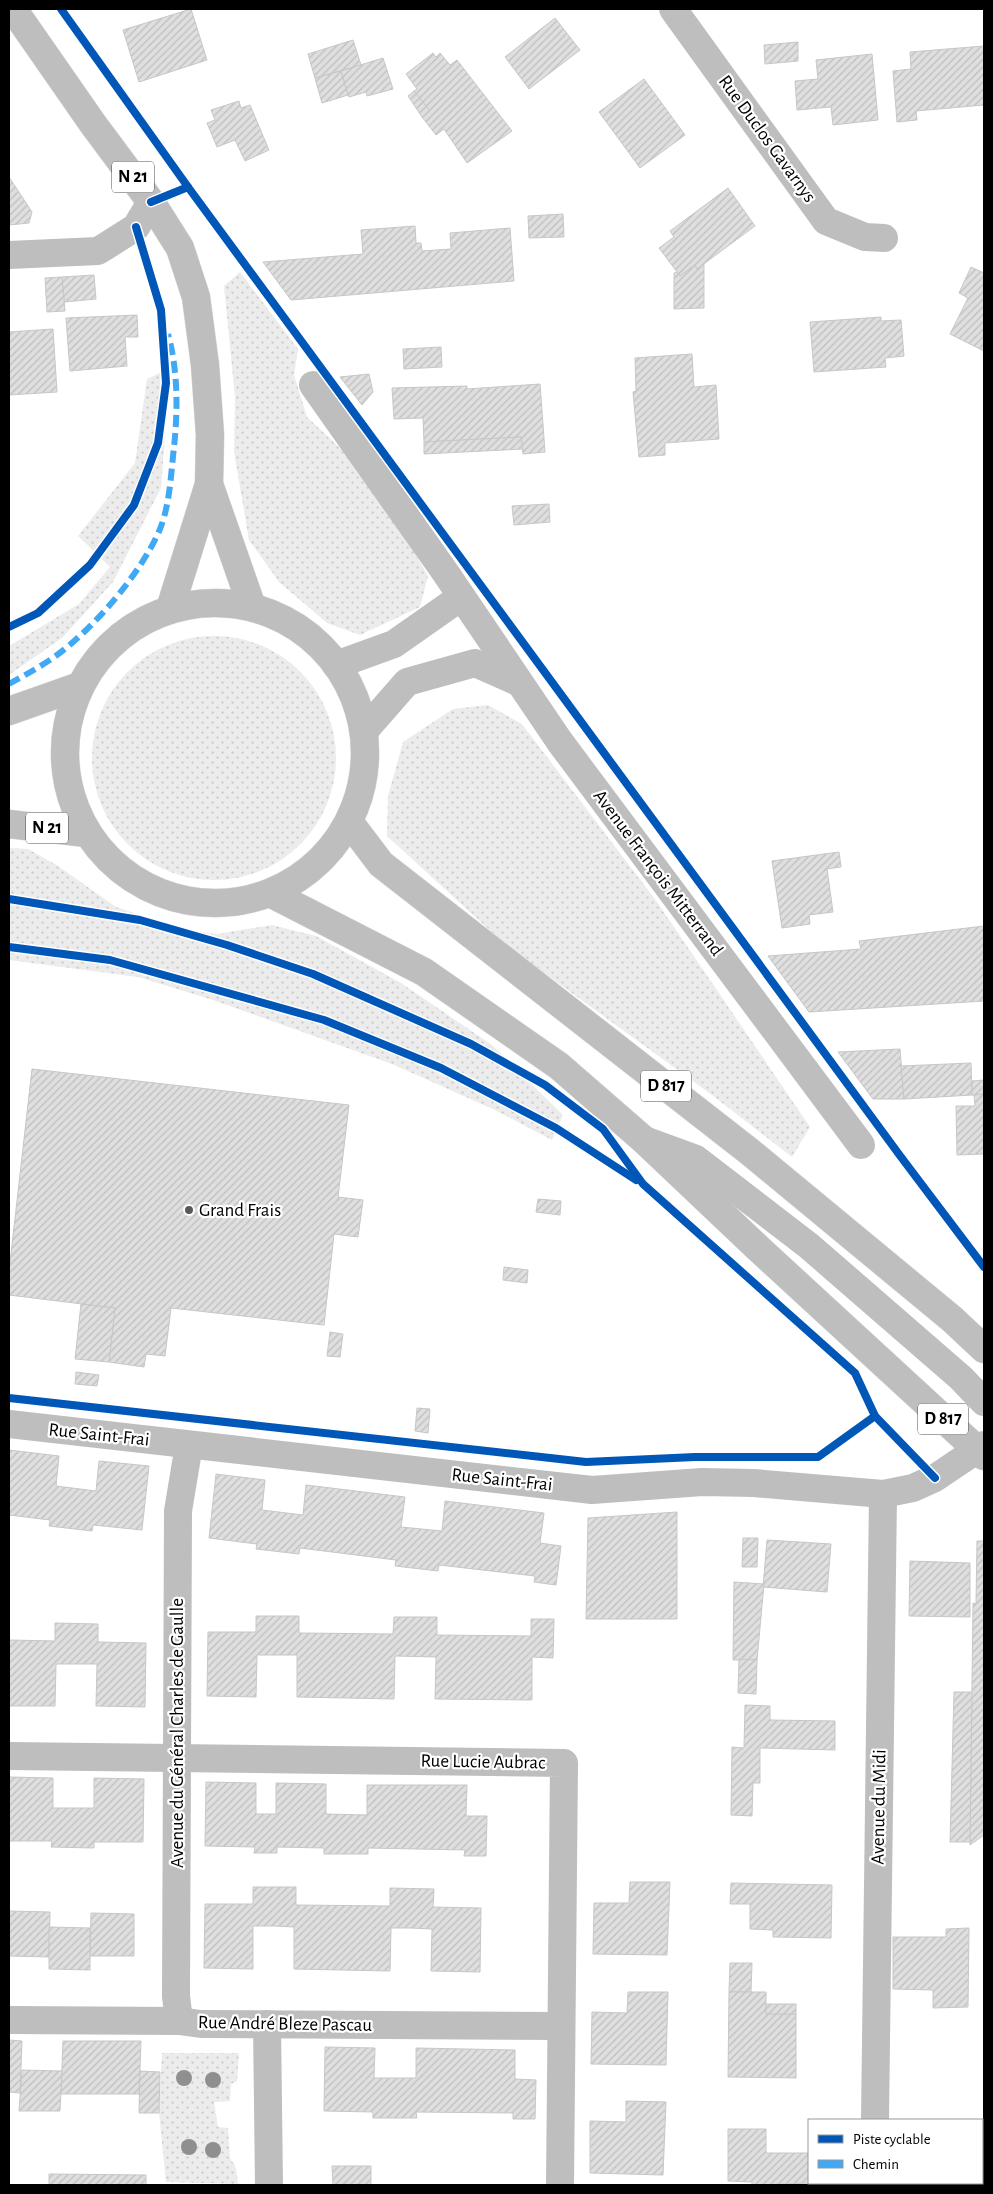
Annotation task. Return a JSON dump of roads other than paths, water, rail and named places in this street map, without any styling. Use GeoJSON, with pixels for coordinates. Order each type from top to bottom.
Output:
{"type":"FeatureCollection","features":[{"type":"Feature","properties":{"kind":"street","name":"N 21"},"geometry":{"type":"LineString","coordinates":[[13,9],[93,124],[151,202],[183,256],[196,298],[205,365],[210,435],[209,484],[170,609]]}},
{"type":"Feature","properties":{"kind":"street","name":"Rue Duclos Gavarnys"},"geometry":{"type":"LineString","coordinates":[[672,9],[826,221],[865,237],[884,238]]}},
{"type":"Feature","properties":{"kind":"street"},"geometry":{"type":"LineString","coordinates":[[9,255],[98,251],[136,226],[151,202]]}},
{"type":"Feature","properties":{"kind":"street","name":"Avenue François Mitterrand"},"geometry":{"type":"LineString","coordinates":[[313,385],[560,742],[861,1145]]}},
{"type":"Feature","properties":{"kind":"street","name":"N 21"},"geometry":{"type":"LineString","coordinates":[[209,484],[252,607]]}},
{"type":"Feature","properties":{"kind":"street"},"geometry":{"type":"LineString","coordinates":[[336,665],[394,644],[461,597]]}},
{"type":"Feature","properties":{"kind":"street"},"geometry":{"type":"LineString","coordinates":[[252,607],[292,623],[326,650],[351,685],[365,730],[365,778],[350,823],[285,888],[242,902],[197,904],[154,892],[115,867],[86,833],[67,785],[65,734],[80,686],[103,652],[133,627],[170,609],[252,607]]}},
{"type":"Feature","properties":{"kind":"street"},"geometry":{"type":"LineString","coordinates":[[365,730],[407,682],[475,663],[518,682]]}},
{"type":"Feature","properties":{"kind":"street"},"geometry":{"type":"LineString","coordinates":[[9,711],[80,686]]}},
{"type":"Feature","properties":{"kind":"street","name":"D 817"},"geometry":{"type":"LineString","coordinates":[[350,823],[381,864],[750,1152],[945,1313],[984,1349]]}},
{"type":"Feature","properties":{"kind":"street","name":"N 21"},"geometry":{"type":"LineString","coordinates":[[9,824],[86,833]]}},
{"type":"Feature","properties":{"kind":"street","name":"D 817"},"geometry":{"type":"LineString","coordinates":[[270,893],[424,972],[559,1066],[644,1140],[902,1382],[982,1449]]}},
{"type":"Feature","properties":{"kind":"street"},"geometry":{"type":"LineString","coordinates":[[644,1140],[696,1159],[779,1222],[921,1343],[984,1402]]}},
{"type":"Feature","properties":{"kind":"street","name":"Rue Saint-Frai"},"geometry":{"type":"LineString","coordinates":[[9,1424],[592,1490],[702,1482],[754,1483],[883,1494],[913,1488],[935,1478],[982,1449]]}},
{"type":"Feature","properties":{"kind":"street","name":"Avenue du Général Charles de Gaulle"},"geometry":{"type":"LineString","coordinates":[[179,2021],[176,1996],[178,1512],[189,1445]]}},
{"type":"Feature","properties":{"kind":"street","name":"Avenue du Midi"},"geometry":{"type":"LineString","coordinates":[[875,2119],[883,1494]]}},
{"type":"Feature","properties":{"kind":"street","name":"Rue Lucie Aubrac"},"geometry":{"type":"LineString","coordinates":[[9,1756],[564,1763],[560,2026],[560,2185]]}},
{"type":"Feature","properties":{"kind":"street","name":"Rue André Bleze Pascau"},"geometry":{"type":"LineString","coordinates":[[9,2020],[179,2021],[201,2024],[560,2026]]}},
{"type":"Feature","properties":{"kind":"street"},"geometry":{"type":"LineString","coordinates":[[267,2024],[269,2185]]}},
{"type":"Feature","properties":{"kind":"place","name":"Grand Frais"},"geometry":{"type":"Point","coordinates":[189,1210]}}]}
